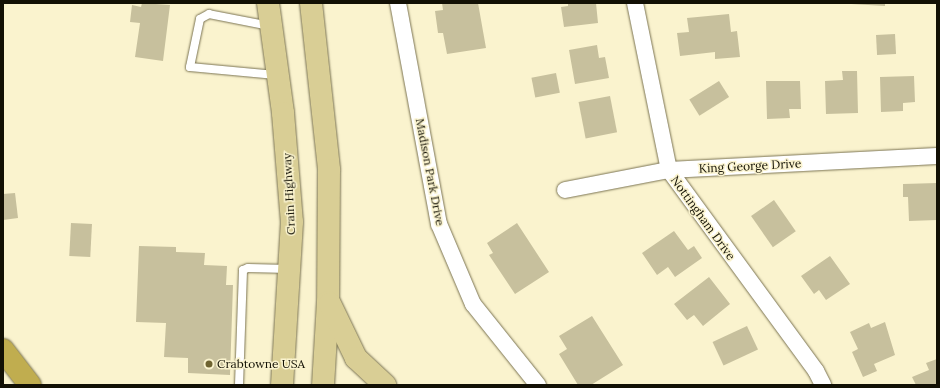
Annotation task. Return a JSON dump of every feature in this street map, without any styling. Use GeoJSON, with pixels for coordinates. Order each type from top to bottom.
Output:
{"type":"FeatureCollection","features":[{"type":"Feature","properties":{"kind":"highway"},"geometry":{"type":"LineString","coordinates":[[3,350],[30,385]]}},
{"type":"Feature","properties":{"kind":"main road","name":"Crain Highway"},"geometry":{"type":"LineString","coordinates":[[268,3],[278,75],[292,222],[282,385]]}},
{"type":"Feature","properties":{"kind":"main road"},"geometry":{"type":"LineString","coordinates":[[311,3],[329,170],[328,302],[324,385]]}},
{"type":"Feature","properties":{"kind":"main road"},"geometry":{"type":"LineString","coordinates":[[328,302],[335,310],[344,335],[356,358],[385,385]]}},
{"type":"Feature","properties":{"kind":"street","name":"Madison Park Drive"},"geometry":{"type":"LineString","coordinates":[[398,3],[439,224],[474,304],[538,385]]}},
{"type":"Feature","properties":{"kind":"street","name":"Nottingham Drive"},"geometry":{"type":"LineString","coordinates":[[635,3],[669,170],[816,371],[823,385]]}},
{"type":"Feature","properties":{"kind":"street","name":"King George Drive"},"geometry":{"type":"LineString","coordinates":[[565,190],[669,170],[937,156]]}},
{"type":"Feature","properties":{"kind":"lane"},"geometry":{"type":"LineString","coordinates":[[271,26],[210,14],[200,19],[190,67],[278,75]]}},
{"type":"Feature","properties":{"kind":"lane"},"geometry":{"type":"LineString","coordinates":[[239,385],[243,270],[248,268],[290,269]]}},
{"type":"Feature","properties":{"kind":"building"},"geometry":{"type":"Polygon","coordinates":[[[142,3],[170,5],[163,61],[135,57],[140,23],[130,22],[132,5],[141,7],[142,3]]]}},
{"type":"Feature","properties":{"kind":"building"},"geometry":{"type":"Polygon","coordinates":[[[442,3],[478,3],[486,48],[447,54],[443,33],[438,33],[435,11],[443,10],[442,3]]]}},
{"type":"Feature","properties":{"kind":"building"},"geometry":{"type":"Polygon","coordinates":[[[568,3],[596,3],[598,23],[564,27],[561,7],[568,6],[568,3]]]}},
{"type":"Feature","properties":{"kind":"building"},"geometry":{"type":"Polygon","coordinates":[[[834,3],[885,3],[885,6],[834,3]]]}},
{"type":"Feature","properties":{"kind":"building"},"geometry":{"type":"Polygon","coordinates":[[[729,14],[731,32],[737,31],[740,57],[715,59],[715,52],[680,56],[677,33],[689,32],[687,18],[729,14]]]}},
{"type":"Feature","properties":{"kind":"building"},"geometry":{"type":"Polygon","coordinates":[[[895,34],[896,54],[877,55],[876,35],[895,34]]]}},
{"type":"Feature","properties":{"kind":"building"},"geometry":{"type":"Polygon","coordinates":[[[597,45],[599,58],[605,57],[609,78],[575,84],[569,50],[597,45]]]}},
{"type":"Feature","properties":{"kind":"building"},"geometry":{"type":"Polygon","coordinates":[[[842,71],[857,71],[858,113],[826,114],[825,81],[843,80],[842,71]]]}},
{"type":"Feature","properties":{"kind":"building"},"geometry":{"type":"Polygon","coordinates":[[[556,73],[560,93],[535,97],[531,78],[556,73]]]}},
{"type":"Feature","properties":{"kind":"building"},"geometry":{"type":"Polygon","coordinates":[[[914,76],[915,102],[903,103],[903,111],[881,112],[880,77],[914,76]]]}},
{"type":"Feature","properties":{"kind":"building"},"geometry":{"type":"Polygon","coordinates":[[[719,81],[729,97],[699,116],[689,100],[719,81]]]}},
{"type":"Feature","properties":{"kind":"building"},"geometry":{"type":"Polygon","coordinates":[[[766,81],[800,81],[801,109],[789,109],[790,118],[767,119],[766,81]]]}},
{"type":"Feature","properties":{"kind":"building"},"geometry":{"type":"Polygon","coordinates":[[[610,96],[617,132],[586,138],[579,102],[610,96]]]}},
{"type":"Feature","properties":{"kind":"building"},"geometry":{"type":"Polygon","coordinates":[[[937,183],[937,220],[909,221],[908,197],[903,197],[903,184],[937,183]]]}},
{"type":"Feature","properties":{"kind":"building"},"geometry":{"type":"Polygon","coordinates":[[[15,193],[18,218],[3,220],[3,194],[15,193]]]}},
{"type":"Feature","properties":{"kind":"building"},"geometry":{"type":"Polygon","coordinates":[[[774,200],[796,231],[773,247],[751,216],[774,200]]]}},
{"type":"Feature","properties":{"kind":"building"},"geometry":{"type":"Polygon","coordinates":[[[71,223],[92,224],[90,257],[69,256],[71,223]]]}},
{"type":"Feature","properties":{"kind":"building"},"geometry":{"type":"Polygon","coordinates":[[[517,223],[549,272],[515,294],[489,255],[493,253],[487,243],[517,223]]]}},
{"type":"Feature","properties":{"kind":"building"},"geometry":{"type":"Polygon","coordinates":[[[674,231],[688,250],[694,246],[702,258],[675,277],[668,267],[657,275],[642,253],[674,231]]]}},
{"type":"Feature","properties":{"kind":"building"},"geometry":{"type":"Polygon","coordinates":[[[139,246],[176,247],[176,252],[205,253],[204,265],[227,266],[226,285],[233,285],[230,375],[188,373],[188,358],[164,357],[166,323],[136,322],[139,246]]]}},
{"type":"Feature","properties":{"kind":"building"},"geometry":{"type":"Polygon","coordinates":[[[830,256],[850,284],[826,300],[819,290],[814,294],[801,276],[830,256]]]}},
{"type":"Feature","properties":{"kind":"building"},"geometry":{"type":"Polygon","coordinates":[[[709,277],[730,304],[703,326],[694,315],[687,320],[674,304],[709,277]]]}},
{"type":"Feature","properties":{"kind":"building"},"geometry":{"type":"Polygon","coordinates":[[[592,316],[623,365],[591,385],[578,385],[559,354],[567,349],[559,336],[592,316]]]}},
{"type":"Feature","properties":{"kind":"building"},"geometry":{"type":"Polygon","coordinates":[[[885,322],[895,355],[874,364],[877,371],[863,377],[852,352],[858,349],[850,332],[869,323],[871,328],[885,322]]]}},
{"type":"Feature","properties":{"kind":"building"},"geometry":{"type":"Polygon","coordinates":[[[747,326],[758,350],[724,366],[713,342],[747,326]]]}},
{"type":"Feature","properties":{"kind":"building"},"geometry":{"type":"Polygon","coordinates":[[[937,359],[937,385],[916,385],[912,377],[929,370],[926,363],[937,359]]]}},
{"type":"Feature","properties":{"kind":"place","name":"Crabtowne USA"},"geometry":{"type":"Point","coordinates":[209,364]}}]}
